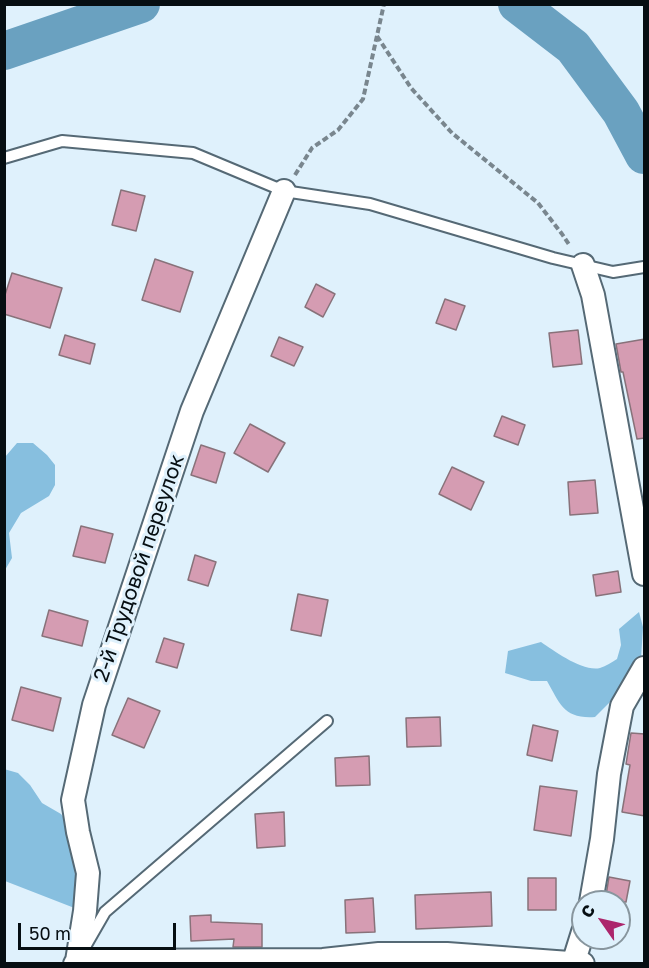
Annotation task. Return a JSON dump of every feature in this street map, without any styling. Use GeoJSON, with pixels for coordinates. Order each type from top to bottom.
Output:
{"type":"FeatureCollection","features":[{"type":"Feature","properties":{"kind":"street","name":"2-й Трудовой переулок"},"geometry":{"type":"LineString","coordinates":[[76,962],[85,911],[88,873],[73,800],[94,705],[192,411],[284,191]]}},
{"type":"Feature","properties":{"kind":"street"},"geometry":{"type":"LineString","coordinates":[[583,265],[593,295],[645,574]]}},
{"type":"Feature","properties":{"kind":"street"},"geometry":{"type":"LineString","coordinates":[[593,890],[602,839],[609,774],[622,706],[645,668]]}},
{"type":"Feature","properties":{"kind":"street"},"geometry":{"type":"LineString","coordinates":[[76,962],[323,960],[379,954],[447,954],[576,963]]}},
{"type":"Feature","properties":{"kind":"lane"},"geometry":{"type":"LineString","coordinates":[[4,158],[62,141],[193,153],[284,191],[370,204],[553,258],[614,272],[645,267]]}},
{"type":"Feature","properties":{"kind":"lane"},"geometry":{"type":"LineString","coordinates":[[76,962],[105,912],[327,721]]}},
{"type":"Feature","properties":{"kind":"path"},"geometry":{"type":"LineString","coordinates":[[284,191],[312,148],[338,130],[363,99],[384,4]]}},
{"type":"Feature","properties":{"kind":"path"},"geometry":{"type":"LineString","coordinates":[[376,36],[411,88],[452,133],[538,203],[583,265]]}},
{"type":"Feature","properties":{"kind":"shaded area"},"geometry":{"type":"Polygon","coordinates":[[[17,443],[33,443],[47,455],[55,465],[55,485],[49,496],[21,513],[9,533],[12,558],[5,570],[5,457],[17,443]]]}},
{"type":"Feature","properties":{"kind":"shaded area"},"geometry":{"type":"Polygon","coordinates":[[[639,612],[643,627],[641,659],[612,700],[595,717],[570,713],[560,703],[547,681],[531,681],[505,673],[508,651],[541,642],[577,664],[600,668],[617,659],[621,645],[619,629],[639,612]]]}},
{"type":"Feature","properties":{"kind":"shaded area"},"geometry":{"type":"Polygon","coordinates":[[[4,769],[18,773],[30,785],[42,803],[61,814],[68,823],[79,890],[77,909],[5,881],[4,769]]]}},
{"type":"Feature","properties":{"kind":"building"},"geometry":{"type":"Polygon","coordinates":[[[121,190],[145,196],[136,231],[112,225],[121,190]]]}},
{"type":"Feature","properties":{"kind":"building"},"geometry":{"type":"Polygon","coordinates":[[[155,259],[193,272],[180,312],[142,300],[155,259]]]}},
{"type":"Feature","properties":{"kind":"building"},"geometry":{"type":"Polygon","coordinates":[[[12,273],[62,288],[50,328],[4,314],[4,298],[12,273]]]}},
{"type":"Feature","properties":{"kind":"building"},"geometry":{"type":"Polygon","coordinates":[[[316,284],[335,294],[323,317],[305,307],[316,284]]]}},
{"type":"Feature","properties":{"kind":"building"},"geometry":{"type":"Polygon","coordinates":[[[445,299],[465,306],[456,330],[436,323],[445,299]]]}},
{"type":"Feature","properties":{"kind":"building"},"geometry":{"type":"Polygon","coordinates":[[[578,330],[582,364],[553,367],[549,333],[578,330]]]}},
{"type":"Feature","properties":{"kind":"building"},"geometry":{"type":"Polygon","coordinates":[[[65,335],[95,344],[90,364],[59,355],[65,335]]]}},
{"type":"Feature","properties":{"kind":"building"},"geometry":{"type":"Polygon","coordinates":[[[279,337],[303,347],[294,366],[271,356],[279,337]]]}},
{"type":"Feature","properties":{"kind":"building"},"geometry":{"type":"Polygon","coordinates":[[[645,339],[645,438],[637,439],[616,344],[645,339]]]}},
{"type":"Feature","properties":{"kind":"building"},"geometry":{"type":"Polygon","coordinates":[[[502,416],[525,425],[518,445],[494,436],[502,416]]]}},
{"type":"Feature","properties":{"kind":"building"},"geometry":{"type":"Polygon","coordinates":[[[250,424],[285,443],[268,472],[234,453],[250,424]]]}},
{"type":"Feature","properties":{"kind":"building"},"geometry":{"type":"Polygon","coordinates":[[[201,445],[225,453],[216,483],[191,475],[201,445]]]}},
{"type":"Feature","properties":{"kind":"building"},"geometry":{"type":"Polygon","coordinates":[[[452,467],[484,482],[471,510],[439,494],[452,467]]]}},
{"type":"Feature","properties":{"kind":"building"},"geometry":{"type":"Polygon","coordinates":[[[595,480],[598,513],[570,515],[568,482],[595,480]]]}},
{"type":"Feature","properties":{"kind":"building"},"geometry":{"type":"Polygon","coordinates":[[[81,526],[113,534],[105,563],[73,556],[81,526]]]}},
{"type":"Feature","properties":{"kind":"building"},"geometry":{"type":"Polygon","coordinates":[[[195,555],[216,562],[208,586],[188,580],[195,555]]]}},
{"type":"Feature","properties":{"kind":"building"},"geometry":{"type":"Polygon","coordinates":[[[618,571],[621,592],[596,596],[593,575],[618,571]]]}},
{"type":"Feature","properties":{"kind":"building"},"geometry":{"type":"Polygon","coordinates":[[[298,594],[328,600],[321,636],[291,630],[298,594]]]}},
{"type":"Feature","properties":{"kind":"building"},"geometry":{"type":"Polygon","coordinates":[[[49,610],[88,621],[82,646],[42,636],[49,610]]]}},
{"type":"Feature","properties":{"kind":"building"},"geometry":{"type":"Polygon","coordinates":[[[164,638],[184,644],[177,668],[156,662],[164,638]]]}},
{"type":"Feature","properties":{"kind":"building"},"geometry":{"type":"Polygon","coordinates":[[[21,687],[61,698],[53,731],[12,720],[21,687]]]}},
{"type":"Feature","properties":{"kind":"building"},"geometry":{"type":"Polygon","coordinates":[[[128,698],[160,711],[144,748],[112,735],[128,698]]]}},
{"type":"Feature","properties":{"kind":"building"},"geometry":{"type":"Polygon","coordinates":[[[440,717],[441,746],[407,747],[406,718],[440,717]]]}},
{"type":"Feature","properties":{"kind":"building"},"geometry":{"type":"Polygon","coordinates":[[[533,725],[558,731],[552,761],[527,755],[533,725]]]}},
{"type":"Feature","properties":{"kind":"building"},"geometry":{"type":"Polygon","coordinates":[[[631,733],[645,734],[645,816],[622,812],[630,765],[626,764],[631,733]]]}},
{"type":"Feature","properties":{"kind":"building"},"geometry":{"type":"Polygon","coordinates":[[[369,756],[370,785],[336,786],[335,758],[369,756]]]}},
{"type":"Feature","properties":{"kind":"building"},"geometry":{"type":"Polygon","coordinates":[[[540,786],[577,791],[571,836],[534,830],[540,786]]]}},
{"type":"Feature","properties":{"kind":"building"},"geometry":{"type":"Polygon","coordinates":[[[284,812],[285,846],[257,848],[255,814],[284,812]]]}},
{"type":"Feature","properties":{"kind":"building"},"geometry":{"type":"Polygon","coordinates":[[[609,877],[630,881],[628,890],[607,890],[609,877]]]}},
{"type":"Feature","properties":{"kind":"building"},"geometry":{"type":"Polygon","coordinates":[[[528,878],[556,878],[556,910],[528,910],[528,878]]]}},
{"type":"Feature","properties":{"kind":"building"},"geometry":{"type":"Polygon","coordinates":[[[491,892],[492,926],[416,929],[415,895],[491,892]]]}},
{"type":"Feature","properties":{"kind":"building"},"geometry":{"type":"Polygon","coordinates":[[[373,898],[375,932],[346,933],[345,900],[373,898]]]}},
{"type":"Feature","properties":{"kind":"building"},"geometry":{"type":"Polygon","coordinates":[[[211,915],[211,922],[262,924],[262,947],[233,947],[234,939],[191,941],[190,916],[211,915]]]}},
{"type":"Feature","properties":{"kind":"waterway"},"geometry":{"type":"LineString","coordinates":[[4,51],[141,4]]}},
{"type":"Feature","properties":{"kind":"waterway"},"geometry":{"type":"LineString","coordinates":[[517,4],[573,47],[621,112],[644,155]]}}]}
